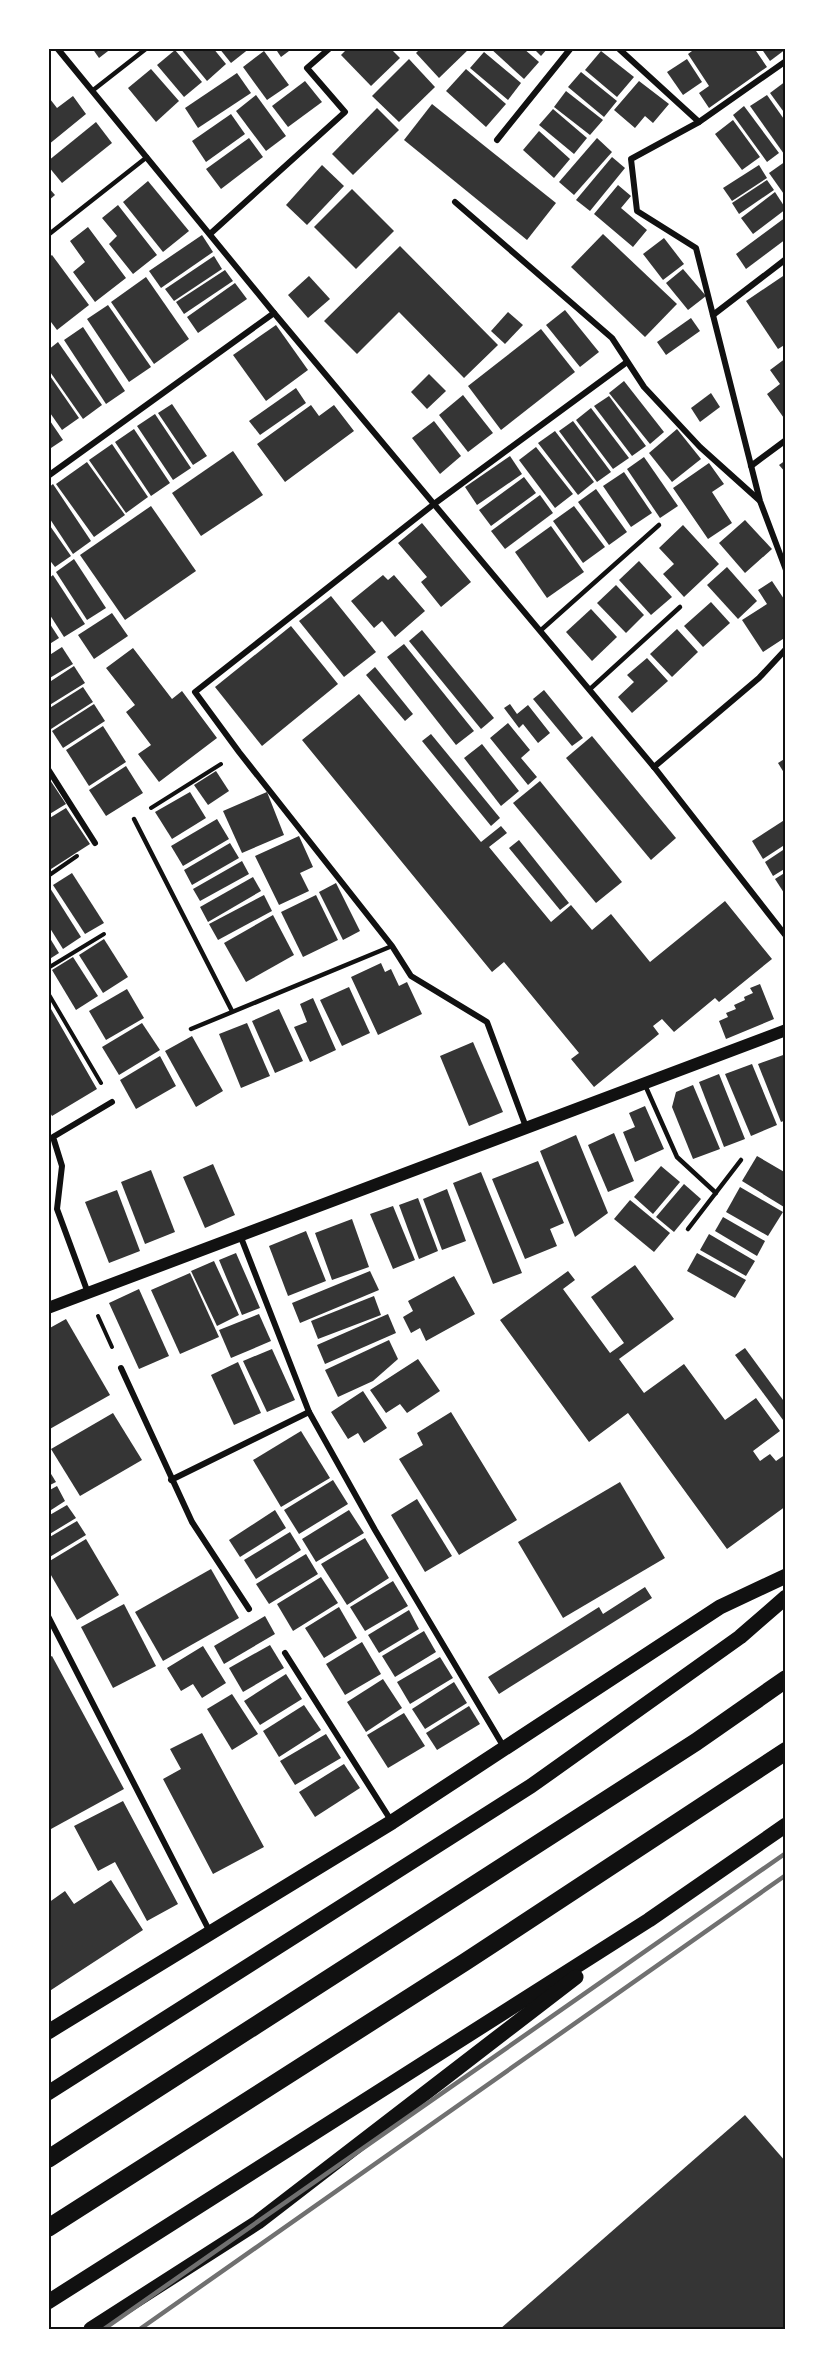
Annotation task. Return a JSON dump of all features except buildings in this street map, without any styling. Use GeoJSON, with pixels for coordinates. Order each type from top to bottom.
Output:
{"type":"FeatureCollection","features":[{"type":"Feature","properties":{"kind":"highway"},"geometry":{"type":"LineString","coordinates":[[48,2159],[696,1743],[786,1679]]}},
{"type":"Feature","properties":{"kind":"highway"},"geometry":{"type":"LineString","coordinates":[[48,2228],[465,1962],[786,1751]]}},
{"type":"Feature","properties":{"kind":"main road"},"geometry":{"type":"LineString","coordinates":[[48,1308],[786,1030]]}},
{"type":"Feature","properties":{"kind":"main road"},"geometry":{"type":"LineString","coordinates":[[48,2032],[392,1822],[720,1607],[786,1576]]}},
{"type":"Feature","properties":{"kind":"main road"},"geometry":{"type":"LineString","coordinates":[[48,2093],[531,1786],[740,1637],[786,1597]]}},
{"type":"Feature","properties":{"kind":"main road"},"geometry":{"type":"LineString","coordinates":[[48,2302],[649,1920],[786,1825]]}},
{"type":"Feature","properties":{"kind":"main road"},"geometry":{"type":"LineString","coordinates":[[92,2329],[258,2222],[649,1920]]}},
{"type":"Feature","properties":{"kind":"street"},"geometry":{"type":"LineString","coordinates":[[57,48],[274,313],[654,767],[786,936]]}},
{"type":"Feature","properties":{"kind":"street"},"geometry":{"type":"LineString","coordinates":[[210,234],[345,112],[307,68],[330,48]]}},
{"type":"Feature","properties":{"kind":"street"},"geometry":{"type":"LineString","coordinates":[[497,140],[571,48]]}},
{"type":"Feature","properties":{"kind":"street"},"geometry":{"type":"LineString","coordinates":[[618,48],[699,122]]}},
{"type":"Feature","properties":{"kind":"street"},"geometry":{"type":"LineString","coordinates":[[786,61],[699,122],[632,159],[637,211],[696,249],[760,501],[786,570]]}},
{"type":"Feature","properties":{"kind":"street"},"geometry":{"type":"LineString","coordinates":[[455,202],[612,338],[644,387],[700,447],[760,501]]}},
{"type":"Feature","properties":{"kind":"street"},"geometry":{"type":"LineString","coordinates":[[713,315],[786,259]]}},
{"type":"Feature","properties":{"kind":"street"},"geometry":{"type":"LineString","coordinates":[[48,476],[274,313]]}},
{"type":"Feature","properties":{"kind":"street"},"geometry":{"type":"LineString","coordinates":[[526,1127],[487,1022],[411,976],[392,946],[239,752],[195,692],[434,504],[627,362]]}},
{"type":"Feature","properties":{"kind":"street"},"geometry":{"type":"LineString","coordinates":[[751,466],[786,440]]}},
{"type":"Feature","properties":{"kind":"street"},"geometry":{"type":"LineString","coordinates":[[654,767],[759,678],[786,649]]}},
{"type":"Feature","properties":{"kind":"street"},"geometry":{"type":"LineString","coordinates":[[48,769],[95,843]]}},
{"type":"Feature","properties":{"kind":"street"},"geometry":{"type":"LineString","coordinates":[[88,1293],[57,1209],[62,1166],[53,1137],[112,1102]]}},
{"type":"Feature","properties":{"kind":"street"},"geometry":{"type":"LineString","coordinates":[[240,1235],[309,1412],[375,1530],[505,1749]]}},
{"type":"Feature","properties":{"kind":"street"},"geometry":{"type":"LineString","coordinates":[[121,1368],[192,1522],[249,1609]]}},
{"type":"Feature","properties":{"kind":"street"},"geometry":{"type":"LineString","coordinates":[[171,1480],[309,1412]]}},
{"type":"Feature","properties":{"kind":"street"},"geometry":{"type":"LineString","coordinates":[[48,1616],[210,1932]]}},
{"type":"Feature","properties":{"kind":"street"},"geometry":{"type":"LineString","coordinates":[[285,1653],[392,1822]]}},
{"type":"Feature","properties":{"kind":"lane"},"geometry":{"type":"LineString","coordinates":[[92,91],[147,48]]}},
{"type":"Feature","properties":{"kind":"lane"},"geometry":{"type":"LineString","coordinates":[[48,235],[147,157]]}},
{"type":"Feature","properties":{"kind":"lane"},"geometry":{"type":"LineString","coordinates":[[540,631],[659,525]]}},
{"type":"Feature","properties":{"kind":"lane"},"geometry":{"type":"LineString","coordinates":[[589,690],[681,607]]}},
{"type":"Feature","properties":{"kind":"lane"},"geometry":{"type":"LineString","coordinates":[[134,819],[232,1011]]}},
{"type":"Feature","properties":{"kind":"lane"},"geometry":{"type":"LineString","coordinates":[[190,1029],[392,946]]}},
{"type":"Feature","properties":{"kind":"lane"},"geometry":{"type":"LineString","coordinates":[[644,1083],[677,1157],[716,1193]]}},
{"type":"Feature","properties":{"kind":"lane"},"geometry":{"type":"LineString","coordinates":[[688,1229],[741,1160]]}},
{"type":"Feature","properties":{"kind":"path"},"geometry":{"type":"LineString","coordinates":[[134,819],[239,752]]}},
{"type":"Feature","properties":{"kind":"path"},"geometry":{"type":"LineString","coordinates":[[48,876],[95,843]]}},
{"type":"Feature","properties":{"kind":"path"},"geometry":{"type":"LineString","coordinates":[[48,968],[104,934]]}},
{"type":"Feature","properties":{"kind":"path"},"geometry":{"type":"LineString","coordinates":[[48,993],[112,1102]]}},
{"type":"Feature","properties":{"kind":"path"},"geometry":{"type":"LineString","coordinates":[[88,1293],[121,1368]]}},
{"type":"Feature","properties":{"kind":"railway"},"geometry":{"type":"LineString","coordinates":[[104,2329],[786,1853]]}},
{"type":"Feature","properties":{"kind":"railway"},"geometry":{"type":"LineString","coordinates":[[140,2329],[786,1875]]}}]}
